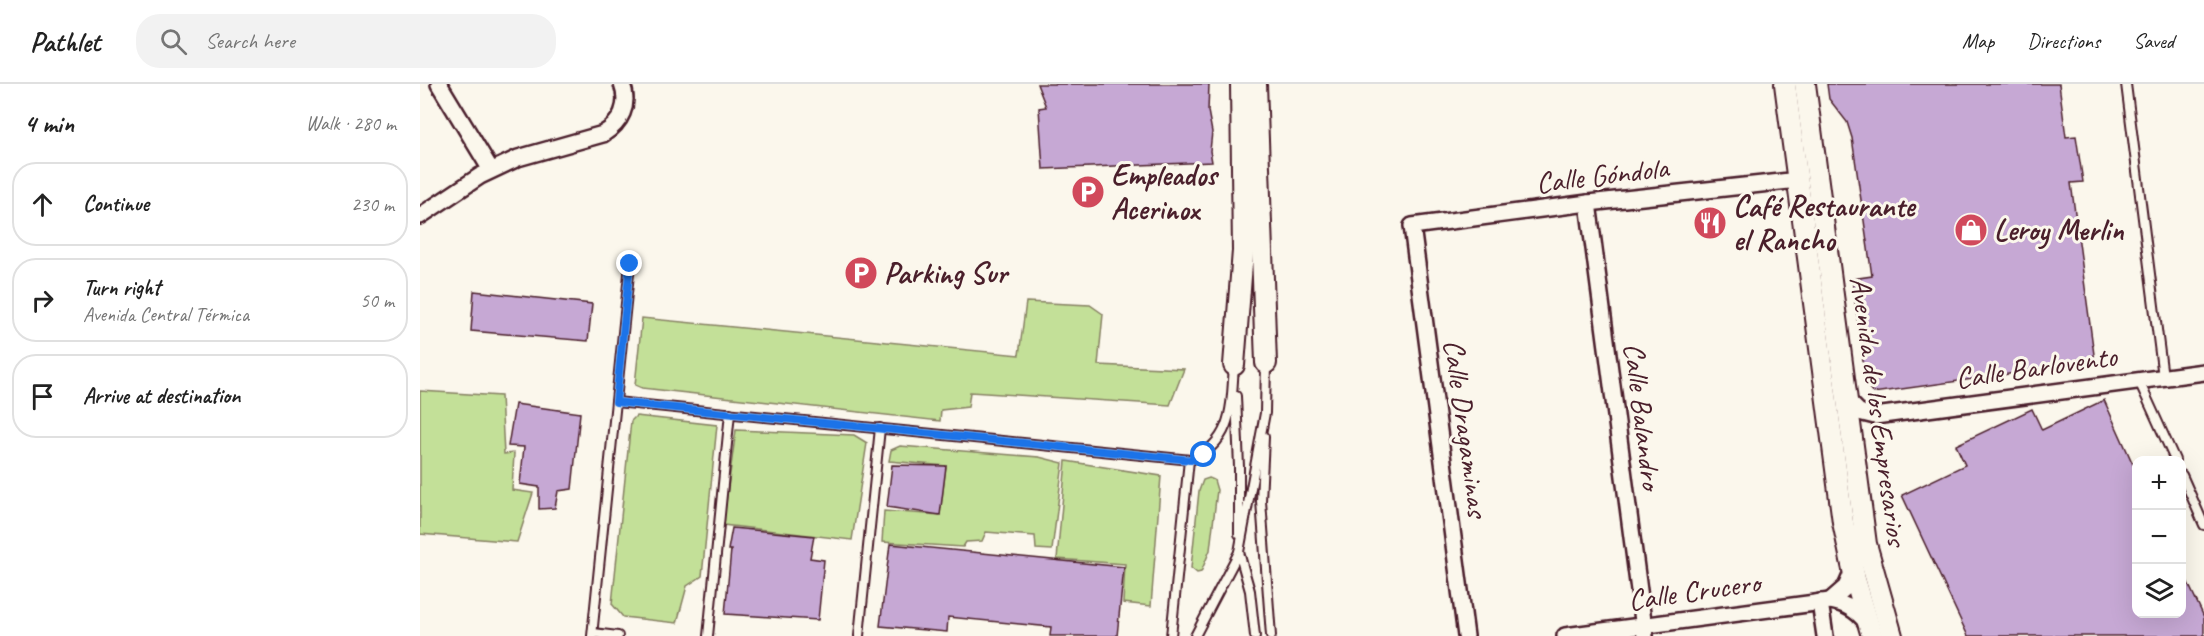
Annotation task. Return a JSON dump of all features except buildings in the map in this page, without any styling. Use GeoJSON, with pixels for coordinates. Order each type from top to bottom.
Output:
{"type":"FeatureCollection","features":[{"type":"Feature","properties":{"kind":"street"},"geometry":{"type":"LineString","coordinates":[[439,84],[491,170]]}},
{"type":"Feature","properties":{"kind":"street"},"geometry":{"type":"LineString","coordinates":[[420,216],[491,170],[518,158],[603,134],[616,124],[623,113],[626,94],[622,84]]}},
{"type":"Feature","properties":{"kind":"street"},"geometry":{"type":"LineString","coordinates":[[1234,364],[1243,251],[1241,84]]}},
{"type":"Feature","properties":{"kind":"street"},"geometry":{"type":"LineString","coordinates":[[1257,84],[1266,363]]}},
{"type":"Feature","properties":{"kind":"street","name":"Avenida de los Empresarios"},"geometry":{"type":"LineString","coordinates":[[1785,84],[1843,522],[1853,571],[1870,630]]}},
{"type":"Feature","properties":{"kind":"street","name":"Avenida de los Empresarios"},"geometry":{"type":"LineString","coordinates":[[1805,84],[1866,544],[1892,636]]}},
{"type":"Feature","properties":{"kind":"street","name":"Calle Góndola"},"geometry":{"type":"LineString","coordinates":[[1412,226],[1588,203],[1798,180]]}},
{"type":"Feature","properties":{"kind":"street","name":"Calle Balandro"},"geometry":{"type":"LineString","coordinates":[[1588,203],[1644,631]]}},
{"type":"Feature","properties":{"kind":"street","name":"Calle Dragaminas"},"geometry":{"type":"LineString","coordinates":[[1412,226],[1466,636]]}},
{"type":"Feature","properties":{"kind":"street","name":"Calle Barlovento"},"geometry":{"type":"LineString","coordinates":[[1875,416],[2204,372]]}},
{"type":"Feature","properties":{"kind":"street"},"geometry":{"type":"LineString","coordinates":[[1845,398],[1859,412],[1875,416]]}},
{"type":"Feature","properties":{"kind":"street"},"geometry":{"type":"LineString","coordinates":[[1851,440],[1861,425],[1875,416]]}},
{"type":"Feature","properties":{"kind":"street"},"geometry":{"type":"LineString","coordinates":[[1825,601],[1846,587],[1853,571]]}},
{"type":"Feature","properties":{"kind":"street"},"geometry":{"type":"LineString","coordinates":[[1825,601],[1842,603],[1851,608],[1870,630]]}},
{"type":"Feature","properties":{"kind":"street"},"geometry":{"type":"LineString","coordinates":[[1825,601],[1825,636]]}},
{"type":"Feature","properties":{"kind":"street","name":"Calle Crucero"},"geometry":{"type":"LineString","coordinates":[[1565,636],[1644,631],[1825,601]]}},
{"type":"Feature","properties":{"kind":"lane"},"geometry":{"type":"LineString","coordinates":[[2126,84],[2163,377]]}},
{"type":"Feature","properties":{"kind":"lane"},"geometry":{"type":"LineString","coordinates":[[618,636],[592,635],[630,264]]}},
{"type":"Feature","properties":{"kind":"lane"},"geometry":{"type":"LineString","coordinates":[[1266,363],[1261,501],[1270,636]]}},
{"type":"Feature","properties":{"kind":"lane"},"geometry":{"type":"LineString","coordinates":[[616,402],[1190,460],[1204,455],[1227,428],[1231,409],[1234,364]]}},
{"type":"Feature","properties":{"kind":"lane"},"geometry":{"type":"LineString","coordinates":[[1234,364],[1239,435],[1239,552],[1250,591],[1255,636]]}},
{"type":"Feature","properties":{"kind":"lane"},"geometry":{"type":"LineString","coordinates":[[2139,381],[2173,456]]}},
{"type":"Feature","properties":{"kind":"lane"},"geometry":{"type":"LineString","coordinates":[[708,636],[730,413]]}},
{"type":"Feature","properties":{"kind":"lane"},"geometry":{"type":"LineString","coordinates":[[1194,636],[1239,552],[1265,413]]}},
{"type":"Feature","properties":{"kind":"lane"},"geometry":{"type":"LineString","coordinates":[[859,636],[880,428]]}},
{"type":"Feature","properties":{"kind":"lane"},"geometry":{"type":"LineString","coordinates":[[1171,636],[1190,460]]}},
{"type":"Feature","properties":{"kind":"lane"},"geometry":{"type":"LineString","coordinates":[[2186,486],[2204,525]]}},
{"type":"Feature","properties":{"kind":"green space"},"geometry":{"type":"Polygon","coordinates":[[[1026,302],[1090,305],[1103,314],[1098,365],[1184,369],[1170,405],[970,392],[968,407],[941,410],[940,421],[642,388],[635,385],[642,318],[1019,355],[1026,302]]]}},
{"type":"Feature","properties":{"kind":"green space"},"geometry":{"type":"Polygon","coordinates":[[[420,391],[501,396],[504,454],[514,453],[512,490],[533,493],[517,542],[420,534],[420,391]]]}},
{"type":"Feature","properties":{"kind":"green space"},"geometry":{"type":"Polygon","coordinates":[[[636,416],[717,425],[702,576],[687,586],[677,623],[623,617],[612,604],[631,421],[636,416]]]}},
{"type":"Feature","properties":{"kind":"green space"},"geometry":{"type":"Polygon","coordinates":[[[736,430],[854,435],[867,443],[852,540],[723,525],[736,430]]]}},
{"type":"Feature","properties":{"kind":"green space"},"geometry":{"type":"Polygon","coordinates":[[[900,446],[1039,457],[1063,463],[1052,550],[1036,549],[1035,536],[986,532],[982,541],[966,542],[963,547],[882,542],[884,511],[940,515],[946,466],[889,461],[891,450],[900,446]]]}},
{"type":"Feature","properties":{"kind":"green space"},"geometry":{"type":"Polygon","coordinates":[[[1066,461],[1161,476],[1151,606],[1123,603],[1125,564],[1057,559],[1066,461]]]}},
{"type":"Feature","properties":{"kind":"green space"},"geometry":{"type":"Polygon","coordinates":[[[1209,478],[1214,480],[1217,490],[1210,550],[1201,572],[1197,573],[1191,568],[1199,491],[1203,480],[1209,478]]]}},
{"type":"Feature","properties":{"kind":"place","name":"Empleados Acerinox"},"geometry":{"type":"Point","coordinates":[1088,192]}},
{"type":"Feature","properties":{"kind":"place","name":"Café Restaurante el Rancho"},"geometry":{"type":"Point","coordinates":[1710,223]}},
{"type":"Feature","properties":{"kind":"place","name":"Leroy Merlin"},"geometry":{"type":"Point","coordinates":[1971,230]}},
{"type":"Feature","properties":{"kind":"place","name":"Parking Sur"},"geometry":{"type":"Point","coordinates":[861,273]}},
{"type":"Feature","properties":{"kind":"route"},"geometry":{"type":"LineString","coordinates":[[630,264],[616,402],[1191,460],[1204,455]]}}]}
